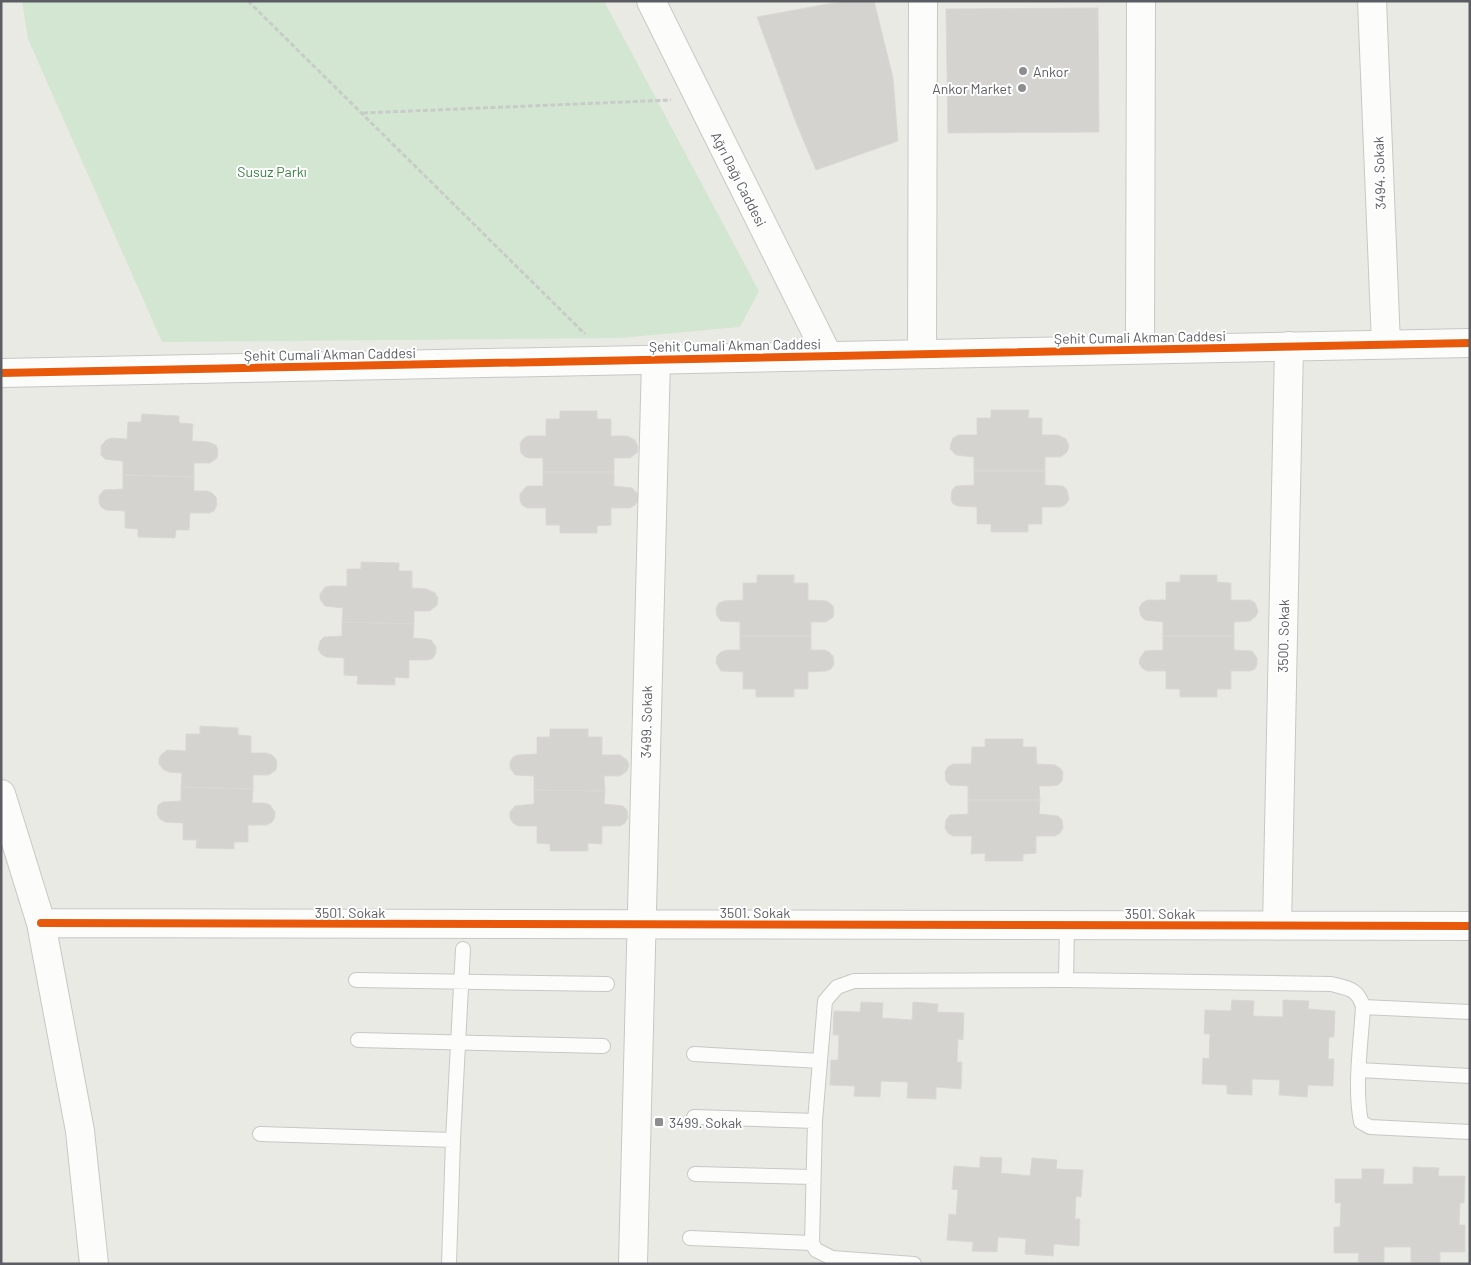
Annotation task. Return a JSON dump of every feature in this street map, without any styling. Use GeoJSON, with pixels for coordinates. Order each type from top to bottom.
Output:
{"type":"FeatureCollection","features":[{"type":"Feature","properties":{"kind":"street","name":"Ağrı Dağı Caddesi"},"geometry":{"type":"LineString","coordinates":[[651,1],[828,356]]}},
{"type":"Feature","properties":{"kind":"street"},"geometry":{"type":"LineString","coordinates":[[922,354],[923,1]]}},
{"type":"Feature","properties":{"kind":"street"},"geometry":{"type":"LineString","coordinates":[[1140,349],[1141,1]]}},
{"type":"Feature","properties":{"kind":"street","name":"3494. Sokak"},"geometry":{"type":"LineString","coordinates":[[1372,1],[1386,344]]}},
{"type":"Feature","properties":{"kind":"street","name":"Şehit Cumali Akman Caddesi"},"geometry":{"type":"LineString","coordinates":[[1,373],[1470,342]]}},
{"type":"Feature","properties":{"kind":"street","name":"3500. Sokak"},"geometry":{"type":"LineString","coordinates":[[1277,926],[1289,346]]}},
{"type":"Feature","properties":{"kind":"street","name":"3499. Sokak"},"geometry":{"type":"LineString","coordinates":[[633,1264],[656,359]]}},
{"type":"Feature","properties":{"kind":"street"},"geometry":{"type":"LineString","coordinates":[[1,794],[41,924],[80,1131],[94,1264]]}},
{"type":"Feature","properties":{"kind":"street","name":"3501. Sokak"},"geometry":{"type":"LineString","coordinates":[[41,924],[1470,926]]}},
{"type":"Feature","properties":{"kind":"lane"},"geometry":{"type":"LineString","coordinates":[[1066,980],[1067,926]]}},
{"type":"Feature","properties":{"kind":"lane"},"geometry":{"type":"LineString","coordinates":[[449,1264],[453,1140],[463,949]]}},
{"type":"Feature","properties":{"kind":"lane"},"geometry":{"type":"LineString","coordinates":[[356,980],[607,984]]}},
{"type":"Feature","properties":{"kind":"lane"},"geometry":{"type":"LineString","coordinates":[[914,1264],[832,1258],[816,1250],[812,1243],[815,1121],[825,1001],[837,987],[854,981],[1066,980],[1330,984],[1350,989],[1361,998],[1363,1007],[1359,1070],[1358,1111],[1360,1122],[1370,1127],[1470,1132]]}},
{"type":"Feature","properties":{"kind":"lane"},"geometry":{"type":"LineString","coordinates":[[1363,1007],[1470,1012]]}},
{"type":"Feature","properties":{"kind":"lane"},"geometry":{"type":"LineString","coordinates":[[358,1040],[603,1046]]}},
{"type":"Feature","properties":{"kind":"lane"},"geometry":{"type":"LineString","coordinates":[[694,1054],[820,1061]]}},
{"type":"Feature","properties":{"kind":"lane"},"geometry":{"type":"LineString","coordinates":[[1359,1070],[1470,1076]]}},
{"type":"Feature","properties":{"kind":"lane"},"geometry":{"type":"LineString","coordinates":[[694,1116],[815,1121]]}},
{"type":"Feature","properties":{"kind":"lane"},"geometry":{"type":"LineString","coordinates":[[260,1134],[453,1140]]}},
{"type":"Feature","properties":{"kind":"lane"},"geometry":{"type":"LineString","coordinates":[[695,1174],[813,1177]]}},
{"type":"Feature","properties":{"kind":"lane"},"geometry":{"type":"LineString","coordinates":[[690,1238],[812,1243]]}},
{"type":"Feature","properties":{"kind":"path"},"geometry":{"type":"LineString","coordinates":[[248,1],[612,360]]}},
{"type":"Feature","properties":{"kind":"path"},"geometry":{"type":"LineString","coordinates":[[362,113],[700,98]]}},
{"type":"Feature","properties":{"kind":"green space","name":"Susuz Parkı"},"geometry":{"type":"Polygon","coordinates":[[[22,1],[604,1],[759,291],[740,327],[620,338],[162,342],[28,39],[22,1]]]}},
{"type":"Feature","properties":{"kind":"building"},"geometry":{"type":"Polygon","coordinates":[[[844,1],[874,1],[893,78],[898,141],[816,170],[795,120],[757,17],[844,1]]]}},
{"type":"Feature","properties":{"kind":"building","name":"Ankor"},"geometry":{"type":"Polygon","coordinates":[[[1098,8],[1099,132],[948,133],[946,9],[1098,8]]]}},
{"type":"Feature","properties":{"kind":"building"},"geometry":{"type":"Polygon","coordinates":[[[991,410],[1029,410],[1028,418],[1042,418],[1042,435],[1058,435],[1066,439],[1069,446],[1067,452],[1061,457],[1045,457],[1045,471],[974,471],[974,457],[956,455],[950,449],[951,443],[953,438],[958,435],[977,435],[977,418],[991,418],[991,410]]]}},
{"type":"Feature","properties":{"kind":"building"},"geometry":{"type":"Polygon","coordinates":[[[560,411],[597,411],[597,419],[611,419],[611,436],[627,436],[635,440],[638,447],[637,453],[630,458],[614,458],[614,472],[543,472],[543,458],[525,457],[521,453],[520,444],[527,436],[546,436],[546,419],[560,419],[560,411]]]}},
{"type":"Feature","properties":{"kind":"building"},"geometry":{"type":"Polygon","coordinates":[[[142,414],[179,416],[179,423],[193,424],[192,441],[208,442],[216,445],[218,450],[217,458],[210,463],[194,463],[194,477],[123,475],[123,461],[105,459],[101,455],[101,446],[106,440],[111,438],[127,439],[128,422],[141,422],[142,414]]]}},
{"type":"Feature","properties":{"kind":"building"},"geometry":{"type":"Polygon","coordinates":[[[974,471],[1045,471],[1045,485],[1063,486],[1067,490],[1069,499],[1061,507],[1042,507],[1042,524],[1028,524],[1028,532],[991,532],[991,524],[977,524],[977,507],[958,506],[953,504],[951,499],[952,490],[956,486],[974,485],[974,471]]]}},
{"type":"Feature","properties":{"kind":"building"},"geometry":{"type":"Polygon","coordinates":[[[543,472],[614,472],[614,486],[632,488],[638,494],[638,500],[630,508],[611,508],[611,525],[597,526],[597,533],[560,533],[560,525],[546,525],[546,508],[527,508],[522,505],[520,500],[520,494],[527,486],[543,486],[543,472]]]}},
{"type":"Feature","properties":{"kind":"building"},"geometry":{"type":"Polygon","coordinates":[[[123,475],[194,477],[194,491],[212,493],[216,497],[217,505],[214,511],[209,513],[190,513],[189,530],[176,530],[175,538],[138,537],[138,529],[125,528],[125,511],[106,510],[101,507],[99,502],[99,496],[104,490],[123,489],[123,475]]]}},
{"type":"Feature","properties":{"kind":"building"},"geometry":{"type":"Polygon","coordinates":[[[361,562],[399,563],[399,571],[412,571],[412,588],[427,589],[435,593],[438,598],[437,605],[430,611],[414,611],[414,624],[342,622],[343,608],[325,606],[320,599],[320,594],[325,587],[347,586],[347,569],[361,569],[361,562]]]}},
{"type":"Feature","properties":{"kind":"building"},"geometry":{"type":"Polygon","coordinates":[[[757,575],[794,575],[794,583],[808,583],[808,600],[827,601],[833,606],[833,617],[826,622],[811,622],[811,636],[740,636],[740,622],[721,621],[717,616],[716,608],[719,603],[724,601],[743,600],[743,583],[757,583],[757,575]]]}},
{"type":"Feature","properties":{"kind":"building"},"geometry":{"type":"Polygon","coordinates":[[[1180,575],[1217,575],[1217,582],[1231,583],[1231,600],[1250,600],[1255,603],[1258,611],[1256,616],[1250,621],[1234,622],[1234,636],[1163,636],[1163,622],[1145,620],[1141,616],[1139,608],[1147,600],[1166,600],[1166,582],[1180,582],[1180,575]]]}},
{"type":"Feature","properties":{"kind":"building"},"geometry":{"type":"Polygon","coordinates":[[[342,622],[414,624],[413,638],[431,640],[436,647],[436,653],[433,658],[428,660],[409,660],[409,678],[395,677],[395,685],[357,684],[358,676],[344,675],[344,658],[326,657],[318,649],[320,641],[324,637],[342,636],[342,622]]]}},
{"type":"Feature","properties":{"kind":"building"},"geometry":{"type":"Polygon","coordinates":[[[740,636],[811,636],[811,650],[829,652],[833,656],[834,664],[831,669],[826,671],[808,672],[808,689],[794,689],[794,697],[756,697],[756,689],[743,689],[743,672],[721,671],[716,663],[717,656],[721,652],[740,650],[740,636]]]}},
{"type":"Feature","properties":{"kind":"building"},"geometry":{"type":"Polygon","coordinates":[[[1163,636],[1234,636],[1234,650],[1252,651],[1257,658],[1257,664],[1255,669],[1250,671],[1231,671],[1231,689],[1217,689],[1217,697],[1180,697],[1180,689],[1166,689],[1166,671],[1147,671],[1139,663],[1145,651],[1163,650],[1163,636]]]}},
{"type":"Feature","properties":{"kind":"building"},"geometry":{"type":"Polygon","coordinates":[[[200,726],[238,728],[238,735],[251,736],[251,753],[266,753],[276,759],[276,770],[269,775],[253,775],[253,789],[181,787],[182,773],[164,770],[159,764],[159,758],[167,750],[186,751],[186,734],[200,734],[200,726]]]}},
{"type":"Feature","properties":{"kind":"building"},"geometry":{"type":"Polygon","coordinates":[[[550,729],[588,729],[588,737],[602,737],[602,755],[620,755],[627,760],[629,765],[627,771],[620,776],[604,776],[605,791],[534,790],[534,776],[515,775],[510,768],[510,762],[513,757],[518,755],[537,754],[537,737],[550,737],[550,729]]]}},
{"type":"Feature","properties":{"kind":"building"},"geometry":{"type":"Polygon","coordinates":[[[985,739],[1023,739],[1023,747],[1036,747],[1037,764],[1055,765],[1060,768],[1063,772],[1062,781],[1058,785],[1039,786],[1040,800],[968,800],[968,786],[950,785],[946,781],[945,772],[953,764],[971,764],[972,747],[985,747],[985,739]]]}},
{"type":"Feature","properties":{"kind":"building"},"geometry":{"type":"Polygon","coordinates":[[[181,787],[253,789],[252,803],[270,805],[275,812],[275,817],[267,825],[248,825],[248,842],[234,842],[234,849],[196,848],[197,840],[183,840],[183,823],[165,822],[157,814],[158,805],[163,802],[181,801],[181,787]]]}},
{"type":"Feature","properties":{"kind":"building"},"geometry":{"type":"Polygon","coordinates":[[[534,790],[605,791],[604,804],[623,806],[627,810],[628,818],[620,826],[602,826],[602,844],[588,843],[588,851],[550,851],[550,844],[537,843],[537,826],[518,826],[510,818],[510,812],[515,806],[534,804],[534,790]]]}},
{"type":"Feature","properties":{"kind":"building"},"geometry":{"type":"Polygon","coordinates":[[[968,800],[1040,800],[1039,814],[1058,816],[1062,820],[1063,828],[1055,836],[1036,836],[1036,853],[1023,854],[1023,861],[985,861],[985,853],[971,854],[972,836],[953,836],[945,828],[946,820],[950,815],[968,814],[968,800]]]}},
{"type":"Feature","properties":{"kind":"building"},"geometry":{"type":"Polygon","coordinates":[[[1232,1000],[1254,1001],[1253,1016],[1283,1017],[1283,1000],[1309,1001],[1308,1009],[1335,1011],[1334,1037],[1329,1037],[1328,1059],[1334,1059],[1333,1086],[1308,1085],[1307,1097],[1279,1095],[1280,1080],[1252,1079],[1252,1095],[1227,1094],[1227,1085],[1202,1084],[1203,1058],[1209,1059],[1210,1034],[1204,1034],[1205,1010],[1231,1011],[1232,1000]]]}},
{"type":"Feature","properties":{"kind":"building"},"geometry":{"type":"Polygon","coordinates":[[[861,1002],[883,1003],[882,1018],[912,1020],[913,1002],[938,1004],[937,1012],[964,1013],[963,1040],[958,1039],[957,1062],[962,1062],[961,1089],[936,1087],[936,1099],[907,1098],[908,1082],[881,1081],[880,1097],[854,1096],[855,1086],[830,1085],[831,1060],[838,1060],[839,1035],[833,1035],[834,1011],[860,1012],[861,1002]]]}},
{"type":"Feature","properties":{"kind":"building"},"geometry":{"type":"Polygon","coordinates":[[[980,1157],[1002,1158],[1001,1173],[1030,1176],[1032,1158],[1057,1160],[1056,1169],[1083,1170],[1081,1197],[1076,1196],[1075,1219],[1080,1219],[1079,1246],[1054,1244],[1053,1256],[1025,1254],[1026,1239],[998,1237],[997,1252],[972,1251],[973,1242],[947,1240],[949,1214],[956,1215],[958,1190],[952,1189],[954,1166],[980,1168],[980,1157]]]}},
{"type":"Feature","properties":{"kind":"building"},"geometry":{"type":"Polygon","coordinates":[[[1413,1167],[1439,1168],[1438,1176],[1465,1176],[1464,1203],[1460,1203],[1459,1225],[1465,1225],[1465,1252],[1440,1252],[1440,1263],[1411,1262],[1411,1247],[1384,1247],[1384,1263],[1358,1262],[1359,1253],[1334,1253],[1334,1227],[1340,1227],[1341,1203],[1335,1203],[1335,1179],[1362,1179],[1362,1169],[1384,1169],[1383,1184],[1413,1184],[1413,1167]]]}},
{"type":"Feature","properties":{"kind":"cycle path"},"geometry":{"type":"LineString","coordinates":[[1,373],[1470,343]]}},
{"type":"Feature","properties":{"kind":"cycle path"},"geometry":{"type":"LineString","coordinates":[[41,923],[1470,926]]}},
{"type":"Feature","properties":{"kind":"place","name":"Ankor"},"geometry":{"type":"Point","coordinates":[1023,71]}},
{"type":"Feature","properties":{"kind":"place","name":"Ankor Market"},"geometry":{"type":"Point","coordinates":[1022,88]}},
{"type":"Feature","properties":{"kind":"place","name":"3499. Sokak"},"geometry":{"type":"Point","coordinates":[659,1122]}}]}
